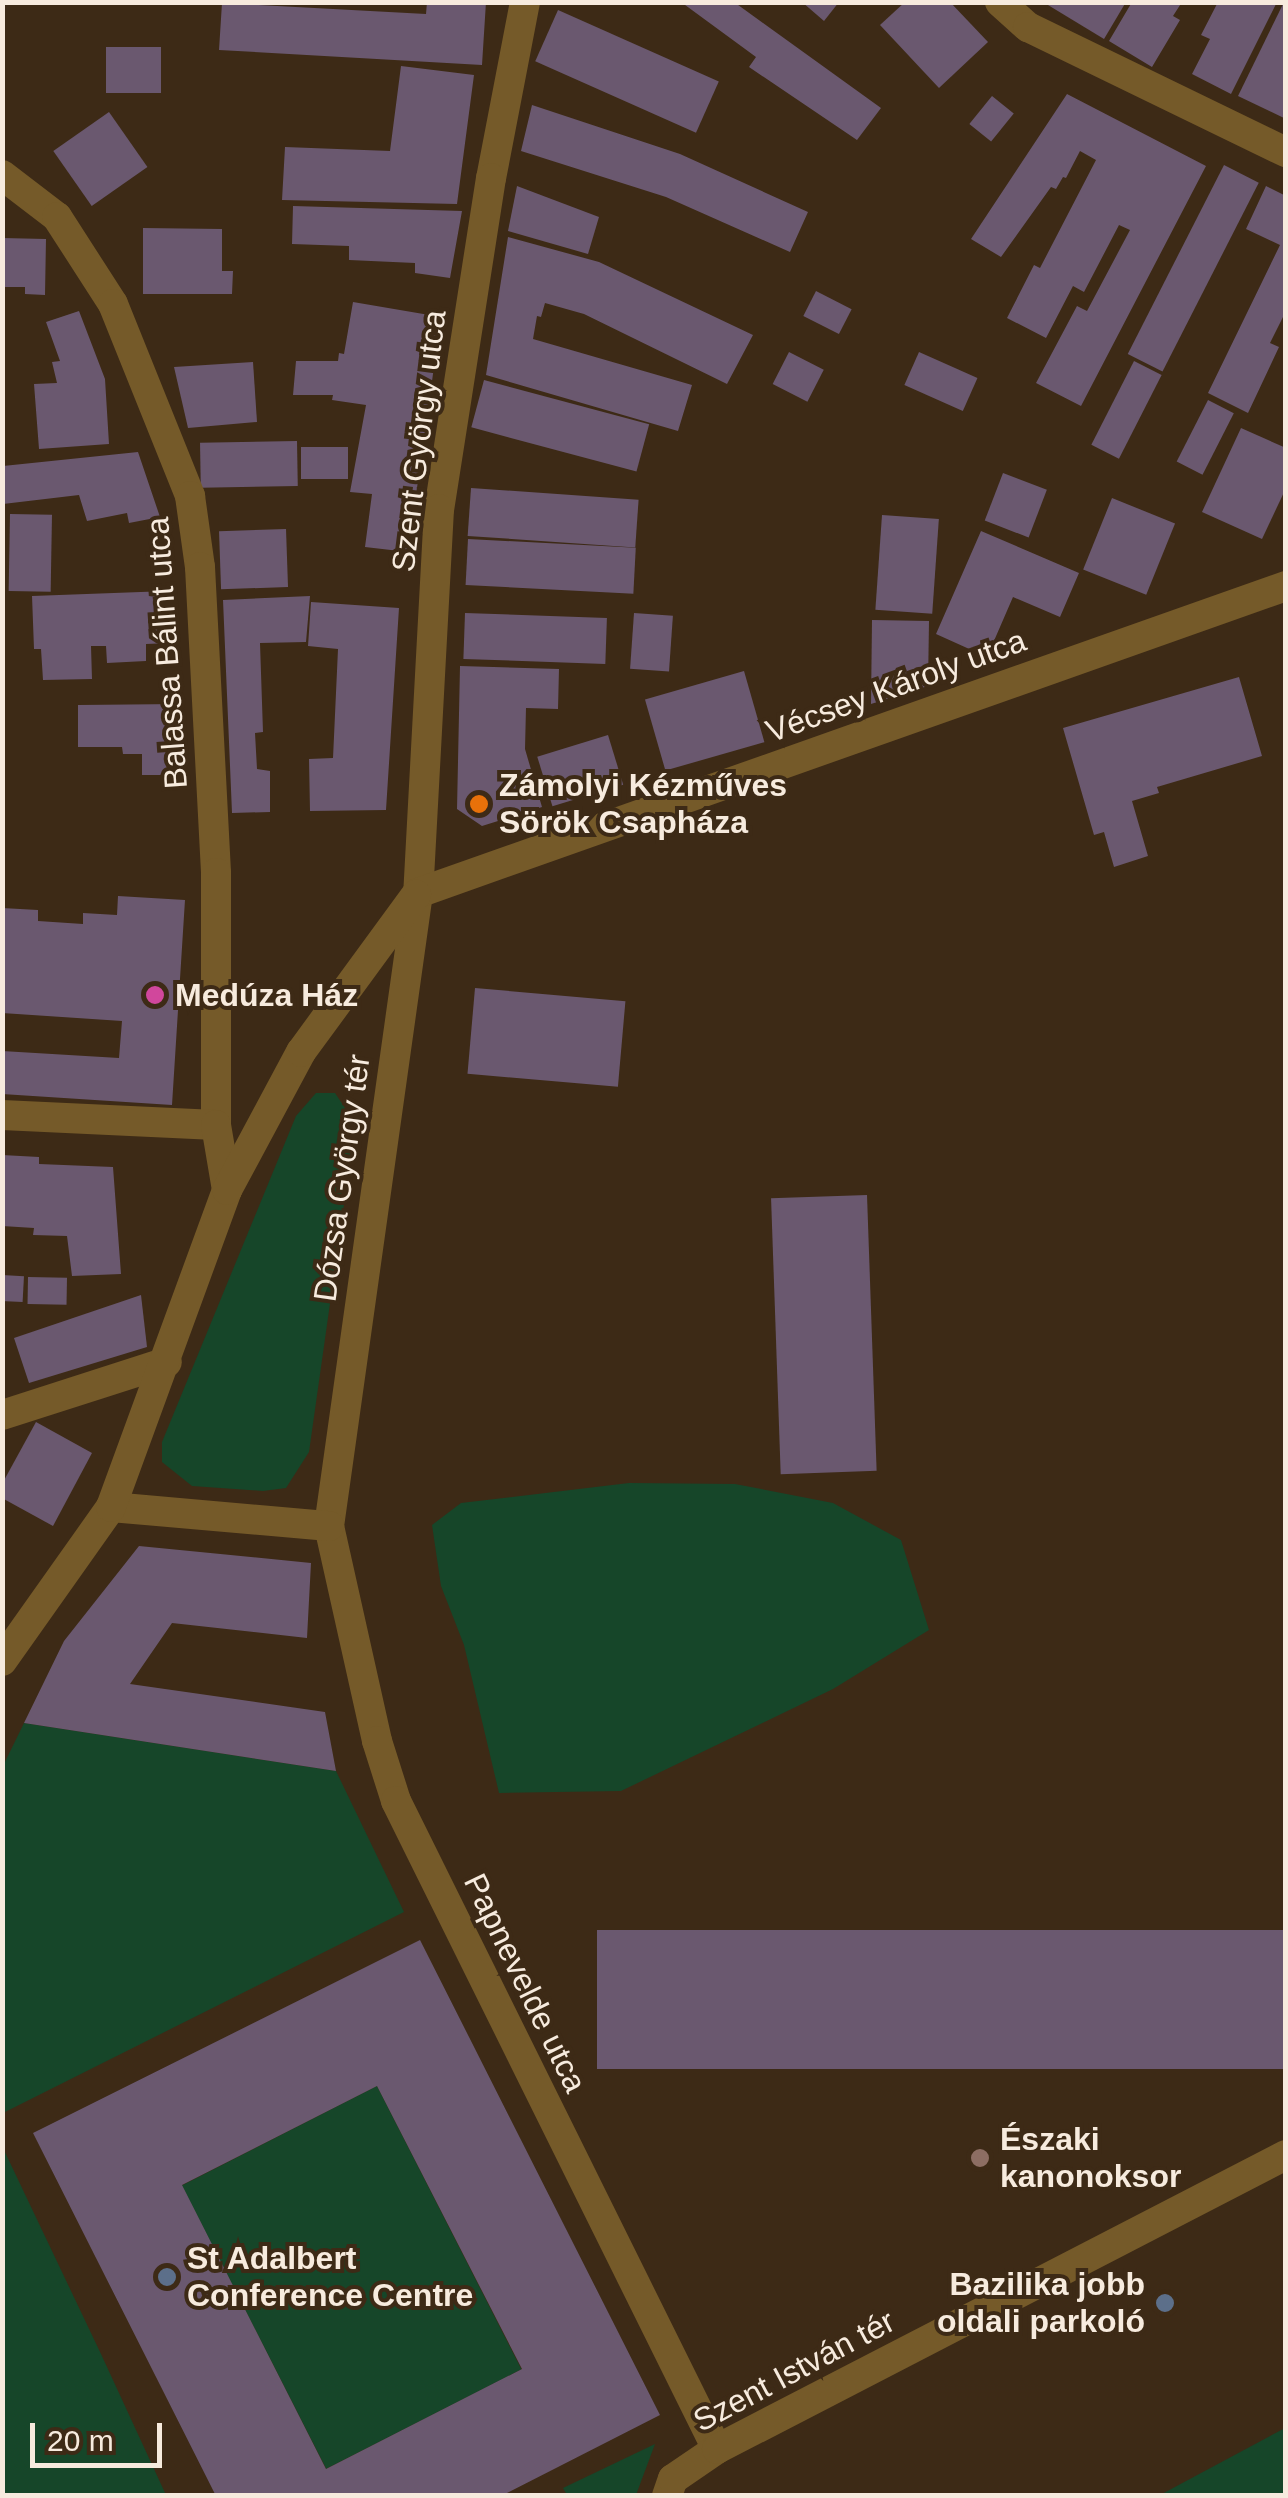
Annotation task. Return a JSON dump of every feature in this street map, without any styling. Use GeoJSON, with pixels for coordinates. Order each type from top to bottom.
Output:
{"type":"FeatureCollection","features":[{"type":"Feature","properties":{"kind":"street","name":"Szent György utca"},"geometry":{"type":"LineString","coordinates":[[418,893],[439,509],[491,178],[525,2]]}},
{"type":"Feature","properties":{"kind":"street"},"geometry":{"type":"LineString","coordinates":[[1000,2],[1028,28],[1286,152]]}},
{"type":"Feature","properties":{"kind":"street","name":"Balassa Bálint utca"},"geometry":{"type":"LineString","coordinates":[[2,175],[57,218],[113,304],[190,496],[200,567],[216,873],[216,1125],[227,1190]]}},
{"type":"Feature","properties":{"kind":"street","name":"Vécsey Károly utca"},"geometry":{"type":"LineString","coordinates":[[418,893],[1286,586]]}},
{"type":"Feature","properties":{"kind":"street","name":"Dózsa György tér"},"geometry":{"type":"LineString","coordinates":[[2,1661],[112,1507],[168,1362],[227,1190],[301,1052],[418,893]]}},
{"type":"Feature","properties":{"kind":"street","name":"Dózsa György tér"},"geometry":{"type":"LineString","coordinates":[[329,1526],[418,893]]}},
{"type":"Feature","properties":{"kind":"street"},"geometry":{"type":"LineString","coordinates":[[2,1114],[216,1125]]}},
{"type":"Feature","properties":{"kind":"street"},"geometry":{"type":"LineString","coordinates":[[2,1415],[168,1362]]}},
{"type":"Feature","properties":{"kind":"street"},"geometry":{"type":"LineString","coordinates":[[112,1507],[329,1526]]}},
{"type":"Feature","properties":{"kind":"street","name":"Papnevelde utca"},"geometry":{"type":"LineString","coordinates":[[329,1526],[377,1741],[396,1801],[717,2450]]}},
{"type":"Feature","properties":{"kind":"street","name":"Szent István tér"},"geometry":{"type":"LineString","coordinates":[[666,2496],[673,2479],[717,2450],[1286,2155]]}},
{"type":"Feature","properties":{"kind":"green space"},"geometry":{"type":"Polygon","coordinates":[[[316,1093],[335,1093],[345,1108],[351,1155],[309,1452],[286,1488],[263,1491],[192,1486],[162,1462],[162,1442],[296,1116],[316,1093]]]}},
{"type":"Feature","properties":{"kind":"green space"},"geometry":{"type":"Polygon","coordinates":[[[629,1483],[735,1484],[833,1503],[901,1540],[929,1630],[833,1689],[621,1791],[499,1793],[464,1645],[441,1586],[432,1525],[461,1503],[629,1483]]]}},
{"type":"Feature","properties":{"kind":"green space"},"geometry":{"type":"Polygon","coordinates":[[[24,1723],[336,1771],[404,1912],[3,2113],[2,1768],[24,1723]]]}},
{"type":"Feature","properties":{"kind":"green space"},"geometry":{"type":"Polygon","coordinates":[[[377,2086],[521,2369],[326,2469],[182,2185],[377,2086]]]}},
{"type":"Feature","properties":{"kind":"green space"},"geometry":{"type":"Polygon","coordinates":[[[3,2148],[101,2354],[166,2495],[3,2495],[3,2148]]]}},
{"type":"Feature","properties":{"kind":"green space"},"geometry":{"type":"Polygon","coordinates":[[[1285,2428],[1285,2495],[1160,2495],[1285,2428]]]}},
{"type":"Feature","properties":{"kind":"green space"},"geometry":{"type":"Polygon","coordinates":[[[655,2444],[636,2495],[567,2495],[563,2488],[655,2444]]]}},
{"type":"Feature","properties":{"kind":"building"},"geometry":{"type":"Polygon","coordinates":[[[427,2],[486,2],[482,65],[219,50],[222,3],[426,14],[427,2]]]}},
{"type":"Feature","properties":{"kind":"building"},"geometry":{"type":"Polygon","coordinates":[[[681,2],[734,2],[881,108],[857,140],[749,67],[756,57],[681,2]]]}},
{"type":"Feature","properties":{"kind":"building"},"geometry":{"type":"Polygon","coordinates":[[[802,2],[839,2],[824,21],[802,2]]]}},
{"type":"Feature","properties":{"kind":"building"},"geometry":{"type":"Polygon","coordinates":[[[905,2],[950,2],[988,42],[939,88],[880,25],[905,2]]]}},
{"type":"Feature","properties":{"kind":"building"},"geometry":{"type":"Polygon","coordinates":[[[1043,2],[1126,2],[1104,39],[1043,2]]]}},
{"type":"Feature","properties":{"kind":"building"},"geometry":{"type":"Polygon","coordinates":[[[1132,2],[1182,2],[1173,16],[1180,20],[1152,67],[1109,41],[1132,2]]]}},
{"type":"Feature","properties":{"kind":"building"},"geometry":{"type":"Polygon","coordinates":[[[1218,2],[1277,2],[1231,94],[1192,74],[1210,39],[1201,35],[1218,2]]]}},
{"type":"Feature","properties":{"kind":"building"},"geometry":{"type":"Polygon","coordinates":[[[1286,2],[1286,119],[1238,96],[1286,2]]]}},
{"type":"Feature","properties":{"kind":"building"},"geometry":{"type":"Polygon","coordinates":[[[558,10],[719,82],[696,133],[535,61],[558,10]]]}},
{"type":"Feature","properties":{"kind":"building"},"geometry":{"type":"Polygon","coordinates":[[[106,47],[161,47],[161,93],[106,93],[106,47]]]}},
{"type":"Feature","properties":{"kind":"building"},"geometry":{"type":"Polygon","coordinates":[[[401,66],[474,75],[457,204],[282,200],[285,147],[390,151],[401,66]]]}},
{"type":"Feature","properties":{"kind":"building"},"geometry":{"type":"Polygon","coordinates":[[[1067,94],[1206,166],[1081,406],[1036,383],[1077,306],[1087,311],[1130,230],[1119,225],[1084,292],[1073,286],[1046,338],[1007,318],[1034,265],[1040,268],[1096,160],[1080,151],[1066,178],[1056,189],[1051,187],[1001,257],[971,239],[1067,94]]]}},
{"type":"Feature","properties":{"kind":"building"},"geometry":{"type":"Polygon","coordinates":[[[992,96],[1014,114],[991,142],[969,124],[992,96]]]}},
{"type":"Feature","properties":{"kind":"building"},"geometry":{"type":"Polygon","coordinates":[[[532,105],[680,154],[808,212],[790,252],[666,197],[521,151],[532,105]]]}},
{"type":"Feature","properties":{"kind":"building"},"geometry":{"type":"Polygon","coordinates":[[[109,112],[147,167],[92,206],[53,151],[109,112]]]}},
{"type":"Feature","properties":{"kind":"building"},"geometry":{"type":"Polygon","coordinates":[[[1224,165],[1259,183],[1163,372],[1128,354],[1224,165]]]}},
{"type":"Feature","properties":{"kind":"building"},"geometry":{"type":"Polygon","coordinates":[[[517,186],[599,217],[588,254],[508,231],[517,186]]]}},
{"type":"Feature","properties":{"kind":"building"},"geometry":{"type":"Polygon","coordinates":[[[1266,186],[1286,196],[1286,311],[1270,343],[1279,347],[1248,413],[1208,393],[1280,245],[1246,229],[1266,186]]]}},
{"type":"Feature","properties":{"kind":"building"},"geometry":{"type":"Polygon","coordinates":[[[293,206],[462,211],[450,278],[415,273],[415,263],[349,260],[349,246],[292,244],[293,206]]]}},
{"type":"Feature","properties":{"kind":"building"},"geometry":{"type":"Polygon","coordinates":[[[143,228],[222,229],[222,271],[233,271],[232,294],[143,294],[143,228]]]}},
{"type":"Feature","properties":{"kind":"building"},"geometry":{"type":"Polygon","coordinates":[[[508,237],[599,262],[753,335],[727,384],[584,314],[545,303],[541,317],[537,316],[533,339],[692,385],[678,431],[486,375],[508,237]]]}},
{"type":"Feature","properties":{"kind":"building"},"geometry":{"type":"Polygon","coordinates":[[[2,238],[46,239],[45,295],[25,294],[25,287],[2,287],[2,238]]]}},
{"type":"Feature","properties":{"kind":"building"},"geometry":{"type":"Polygon","coordinates":[[[816,291],[852,309],[839,334],[803,316],[816,291]]]}},
{"type":"Feature","properties":{"kind":"building"},"geometry":{"type":"Polygon","coordinates":[[[353,302],[441,317],[408,552],[365,547],[372,494],[350,492],[366,405],[332,400],[333,395],[293,395],[296,361],[338,361],[339,353],[344,354],[353,302]]]}},
{"type":"Feature","properties":{"kind":"building"},"geometry":{"type":"Polygon","coordinates":[[[79,311],[105,379],[109,444],[39,449],[34,384],[57,383],[52,362],[60,361],[46,322],[79,311]]]}},
{"type":"Feature","properties":{"kind":"building"},"geometry":{"type":"Polygon","coordinates":[[[789,352],[824,370],[807,402],[773,384],[789,352]]]}},
{"type":"Feature","properties":{"kind":"building"},"geometry":{"type":"Polygon","coordinates":[[[919,352],[977,378],[963,411],[904,385],[919,352]]]}},
{"type":"Feature","properties":{"kind":"building"},"geometry":{"type":"Polygon","coordinates":[[[1134,361],[1162,375],[1119,459],[1091,445],[1134,361]]]}},
{"type":"Feature","properties":{"kind":"building"},"geometry":{"type":"Polygon","coordinates":[[[253,362],[257,422],[188,428],[174,367],[253,362]]]}},
{"type":"Feature","properties":{"kind":"building"},"geometry":{"type":"Polygon","coordinates":[[[484,380],[649,424],[636,472],[471,427],[484,380]]]}},
{"type":"Feature","properties":{"kind":"building"},"geometry":{"type":"Polygon","coordinates":[[[1208,400],[1234,413],[1203,475],[1177,461],[1208,400]]]}},
{"type":"Feature","properties":{"kind":"building"},"geometry":{"type":"Polygon","coordinates":[[[1241,428],[1286,448],[1286,488],[1262,539],[1202,512],[1241,428]]]}},
{"type":"Feature","properties":{"kind":"building"},"geometry":{"type":"Polygon","coordinates":[[[297,441],[298,486],[201,488],[200,443],[297,441]]]}},
{"type":"Feature","properties":{"kind":"building"},"geometry":{"type":"Polygon","coordinates":[[[301,447],[348,447],[348,479],[301,479],[301,447]]]}},
{"type":"Feature","properties":{"kind":"building"},"geometry":{"type":"Polygon","coordinates":[[[138,452],[160,517],[129,523],[127,513],[87,521],[79,495],[3,504],[3,466],[138,452]]]}},
{"type":"Feature","properties":{"kind":"building"},"geometry":{"type":"Polygon","coordinates":[[[1003,473],[1047,490],[1029,537],[985,521],[1003,473]]]}},
{"type":"Feature","properties":{"kind":"building"},"geometry":{"type":"Polygon","coordinates":[[[471,488],[639,500],[635,548],[468,536],[471,488]]]}},
{"type":"Feature","properties":{"kind":"building"},"geometry":{"type":"Polygon","coordinates":[[[1112,498],[1175,523],[1146,595],[1083,569],[1112,498]]]}},
{"type":"Feature","properties":{"kind":"building"},"geometry":{"type":"Polygon","coordinates":[[[10,514],[52,515],[51,592],[9,591],[10,514]]]}},
{"type":"Feature","properties":{"kind":"building"},"geometry":{"type":"Polygon","coordinates":[[[882,515],[939,519],[932,614],[875,610],[882,515]]]}},
{"type":"Feature","properties":{"kind":"building"},"geometry":{"type":"Polygon","coordinates":[[[286,529],[288,587],[221,589],[219,531],[286,529]]]}},
{"type":"Feature","properties":{"kind":"building"},"geometry":{"type":"Polygon","coordinates":[[[981,531],[1079,573],[1060,617],[1013,597],[987,657],[936,634],[981,531]]]}},
{"type":"Feature","properties":{"kind":"building"},"geometry":{"type":"Polygon","coordinates":[[[468,539],[636,548],[633,594],[466,585],[468,539]]]}},
{"type":"Feature","properties":{"kind":"building"},"geometry":{"type":"Polygon","coordinates":[[[168,591],[170,643],[146,644],[146,661],[107,663],[106,646],[91,646],[92,679],[43,680],[41,649],[34,649],[32,596],[168,591]]]}},
{"type":"Feature","properties":{"kind":"building"},"geometry":{"type":"Polygon","coordinates":[[[310,596],[306,642],[260,643],[263,732],[255,733],[257,769],[270,771],[270,812],[232,813],[223,600],[310,596]]]}},
{"type":"Feature","properties":{"kind":"building"},"geometry":{"type":"Polygon","coordinates":[[[311,602],[399,608],[386,810],[310,811],[309,759],[333,758],[338,649],[308,646],[311,602]]]}},
{"type":"Feature","properties":{"kind":"building"},"geometry":{"type":"Polygon","coordinates":[[[465,613],[607,618],[605,664],[463,659],[465,613]]]}},
{"type":"Feature","properties":{"kind":"building"},"geometry":{"type":"Polygon","coordinates":[[[634,613],[673,616],[669,672],[630,669],[634,613]]]}},
{"type":"Feature","properties":{"kind":"building"},"geometry":{"type":"Polygon","coordinates":[[[872,620],[929,621],[928,686],[871,704],[872,620]]]}},
{"type":"Feature","properties":{"kind":"building"},"geometry":{"type":"Polygon","coordinates":[[[460,666],[559,669],[558,709],[526,708],[525,749],[542,807],[482,826],[457,809],[460,666]]]}},
{"type":"Feature","properties":{"kind":"building"},"geometry":{"type":"Polygon","coordinates":[[[744,671],[764,742],[665,771],[645,699],[744,671]]]}},
{"type":"Feature","properties":{"kind":"building"},"geometry":{"type":"Polygon","coordinates":[[[1239,677],[1262,756],[1157,787],[1159,793],[1132,801],[1148,856],[1114,867],[1104,832],[1094,835],[1063,728],[1239,677]]]}},
{"type":"Feature","properties":{"kind":"building"},"geometry":{"type":"Polygon","coordinates":[[[179,704],[179,775],[142,775],[142,754],[123,754],[122,747],[78,747],[78,705],[179,704]]]}},
{"type":"Feature","properties":{"kind":"building"},"geometry":{"type":"Polygon","coordinates":[[[608,735],[623,785],[552,806],[537,757],[608,735]]]}},
{"type":"Feature","properties":{"kind":"building"},"geometry":{"type":"Polygon","coordinates":[[[118,896],[185,900],[172,1105],[2,1094],[2,1051],[119,1058],[122,1021],[2,1013],[2,908],[38,910],[38,921],[83,924],[83,913],[117,915],[118,896]]]}},
{"type":"Feature","properties":{"kind":"building"},"geometry":{"type":"Polygon","coordinates":[[[475,988],[625,1001],[618,1087],[468,1074],[475,988]]]}},
{"type":"Feature","properties":{"kind":"building"},"geometry":{"type":"Polygon","coordinates":[[[2,1155],[39,1157],[39,1164],[113,1167],[121,1274],[72,1276],[67,1236],[33,1235],[34,1228],[2,1226],[2,1155]]]}},
{"type":"Feature","properties":{"kind":"building"},"geometry":{"type":"Polygon","coordinates":[[[867,1195],[877,1471],[781,1474],[771,1198],[867,1195]]]}},
{"type":"Feature","properties":{"kind":"building"},"geometry":{"type":"Polygon","coordinates":[[[2,1275],[24,1276],[23,1302],[2,1301],[2,1275]]]}},
{"type":"Feature","properties":{"kind":"building"},"geometry":{"type":"Polygon","coordinates":[[[28,1277],[67,1278],[67,1305],[28,1304],[28,1277]]]}},
{"type":"Feature","properties":{"kind":"building"},"geometry":{"type":"Polygon","coordinates":[[[141,1295],[147,1347],[29,1383],[14,1338],[141,1295]]]}},
{"type":"Feature","properties":{"kind":"building"},"geometry":{"type":"Polygon","coordinates":[[[36,1422],[92,1453],[53,1526],[2,1498],[2,1484],[36,1422]]]}},
{"type":"Feature","properties":{"kind":"building"},"geometry":{"type":"Polygon","coordinates":[[[139,1546],[311,1563],[307,1638],[172,1623],[130,1684],[325,1712],[336,1771],[24,1723],[64,1641],[139,1546]]]}},
{"type":"Feature","properties":{"kind":"building"},"geometry":{"type":"Polygon","coordinates":[[[597,1930],[1286,1930],[1286,2069],[597,2069],[597,1930]]]}},
{"type":"Feature","properties":{"kind":"building","name":"St Adalbert Conference Centre"},"geometry":{"type":"Polygon","coordinates":[[[420,1940],[660,2415],[501,2496],[216,2496],[33,2133],[420,1940]],[[377,2086],[182,2185],[326,2469],[522,2369],[377,2086]]]}},
{"type":"Feature","properties":{"kind":"place","name":"Zámolyi Kézműves Sörök Csapháza"},"geometry":{"type":"Point","coordinates":[479,804]}},
{"type":"Feature","properties":{"kind":"place","name":"Medúza Ház"},"geometry":{"type":"Point","coordinates":[155,995]}},
{"type":"Feature","properties":{"kind":"place","name":"Északi kanonoksor"},"geometry":{"type":"Point","coordinates":[980,2158]}},
{"type":"Feature","properties":{"kind":"place","name":"St Adalbert Conference Centre"},"geometry":{"type":"Point","coordinates":[167,2277]}},
{"type":"Feature","properties":{"kind":"place","name":"Bazilika jobb oldali parkoló"},"geometry":{"type":"Point","coordinates":[1165,2303]}}]}
